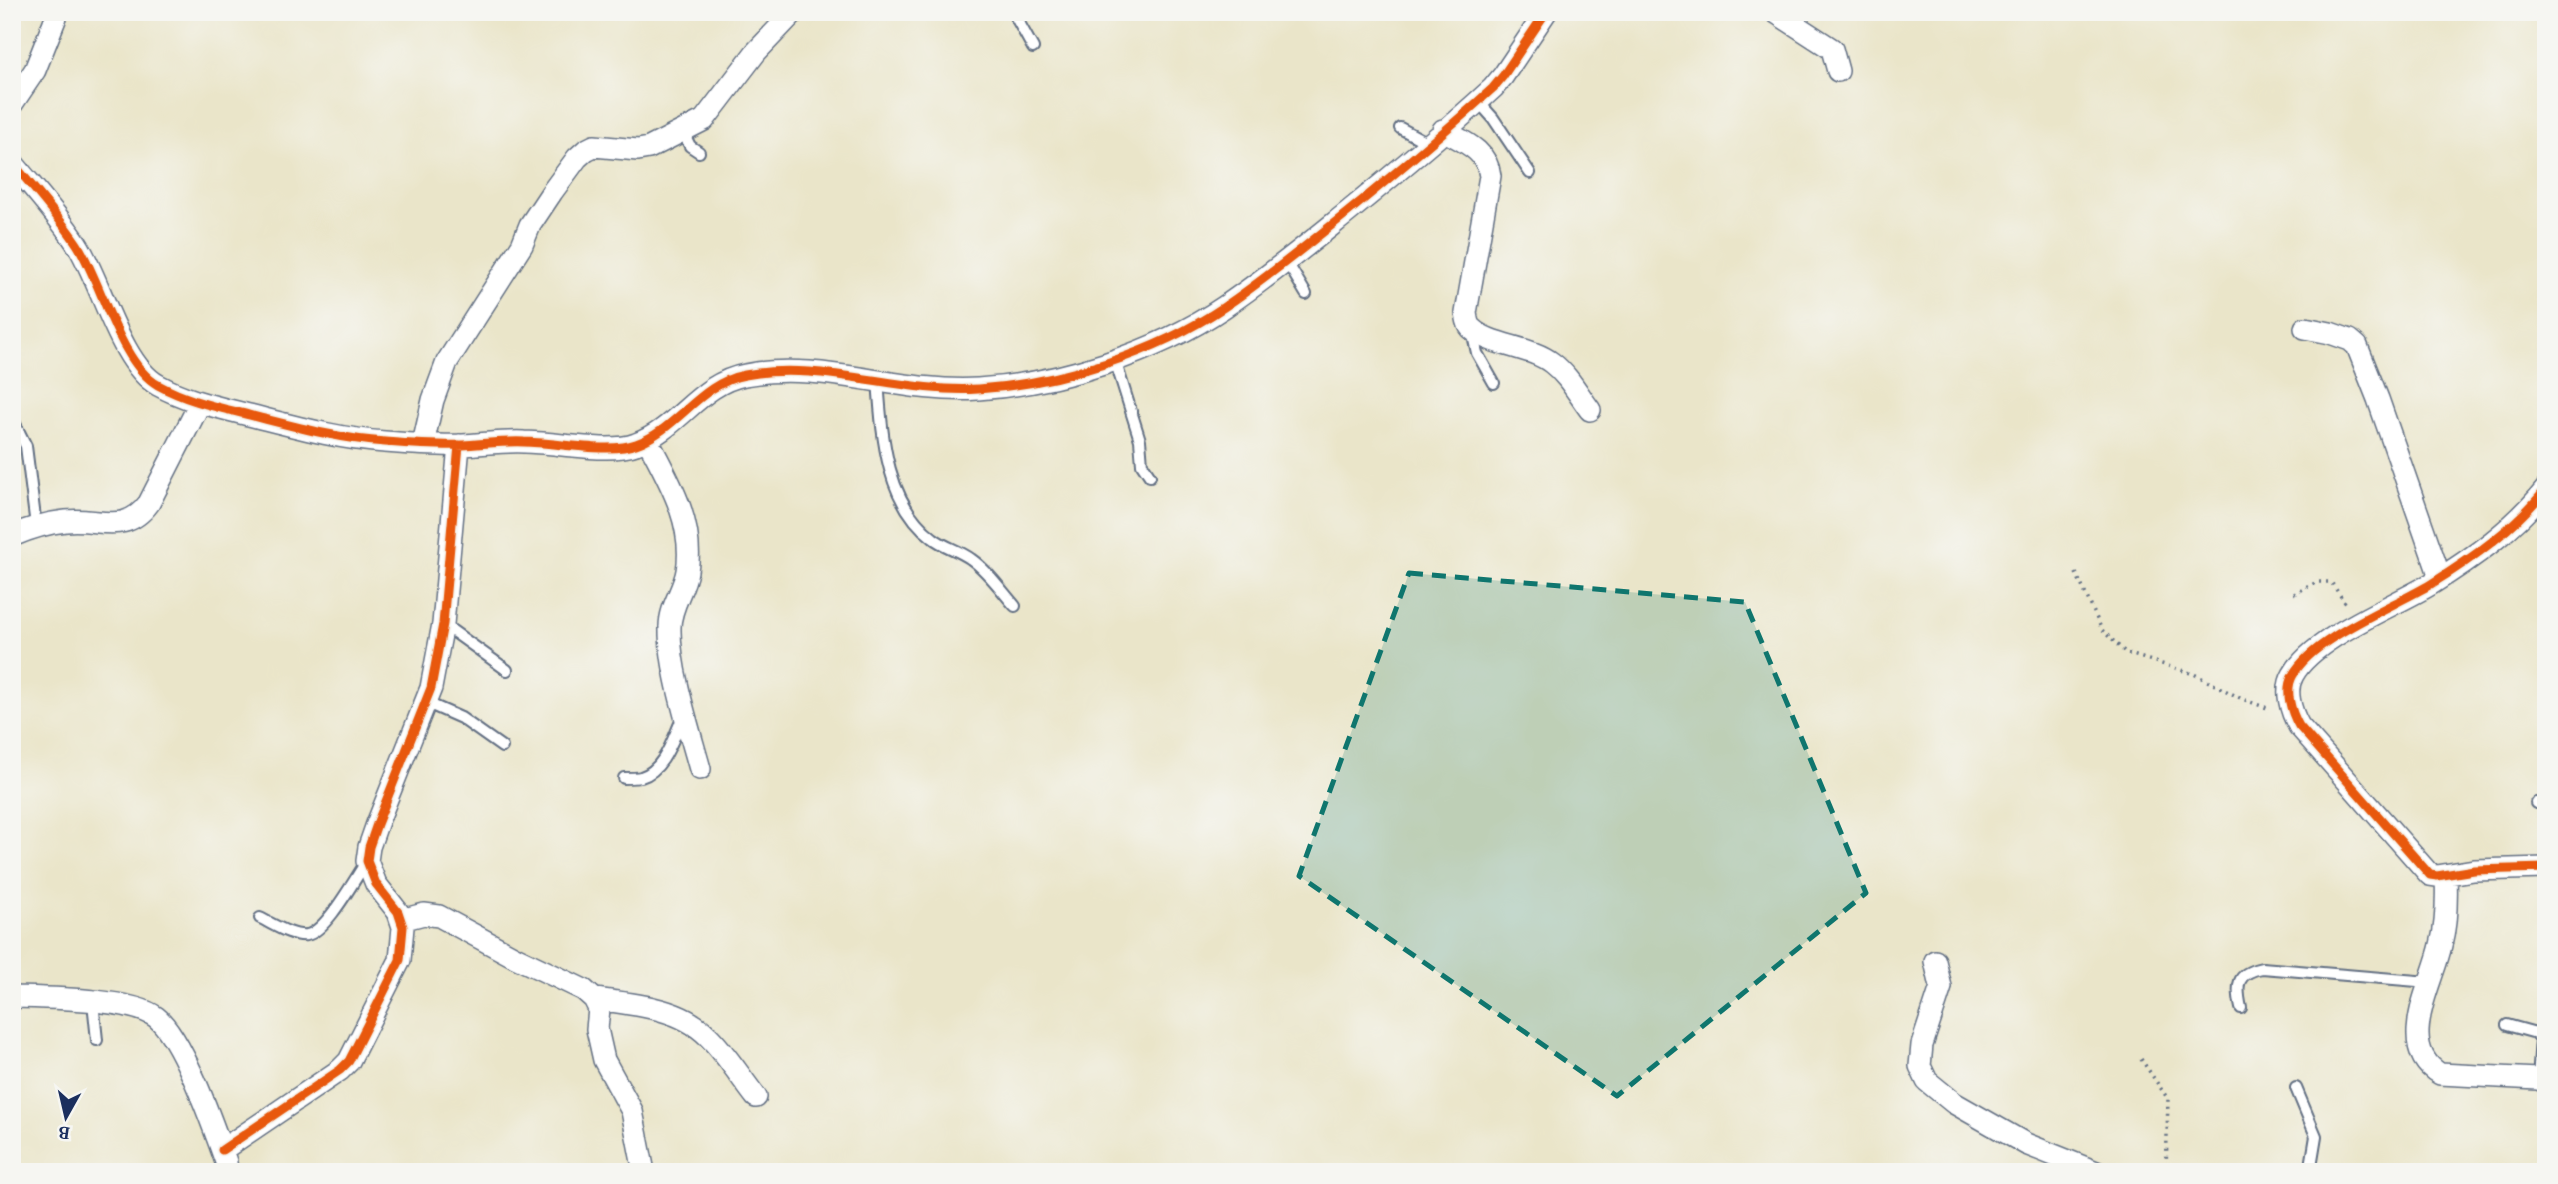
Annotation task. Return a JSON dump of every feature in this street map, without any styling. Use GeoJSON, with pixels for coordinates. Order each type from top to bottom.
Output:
{"type":"FeatureCollection","features":[{"type":"Feature","properties":{"kind":"street"},"geometry":{"type":"LineString","coordinates":[[12,104],[35,70],[58,12]]}},
{"type":"Feature","properties":{"kind":"street"},"geometry":{"type":"LineString","coordinates":[[424,444],[433,400],[447,362],[522,245],[530,225],[576,158],[594,146],[638,150],[660,144],[709,115],[756,52],[794,12]]}},
{"type":"Feature","properties":{"kind":"street"},"geometry":{"type":"LineString","coordinates":[[12,162],[78,246],[107,311],[141,371],[156,384],[200,403],[337,436],[424,444],[523,442],[627,447],[647,439],[688,409],[712,387],[740,376],[770,371],[797,371],[943,388],[975,389],[1013,385],[1115,360],[1170,336],[1220,310],[1287,262],[1478,101],[1503,76],[1546,12]]}},
{"type":"Feature","properties":{"kind":"street"},"geometry":{"type":"LineString","coordinates":[[1775,12],[1832,49],[1838,71]]}},
{"type":"Feature","properties":{"kind":"street"},"geometry":{"type":"LineString","coordinates":[[1436,136],[1477,150],[1489,166],[1490,176],[1466,313],[1468,323],[1483,336],[1542,356],[1551,362],[1563,372],[1590,411]]}},
{"type":"Feature","properties":{"kind":"street"},"geometry":{"type":"LineString","coordinates":[[2305,328],[2330,333],[2350,340],[2357,346],[2440,577]]}},
{"type":"Feature","properties":{"kind":"street"},"geometry":{"type":"LineString","coordinates":[[12,536],[36,526],[69,521],[116,524],[143,512],[181,444],[200,403]]}},
{"type":"Feature","properties":{"kind":"street"},"geometry":{"type":"LineString","coordinates":[[647,439],[676,495],[688,542],[687,574],[671,614],[669,628],[672,657],[699,769]]}},
{"type":"Feature","properties":{"kind":"street"},"geometry":{"type":"LineString","coordinates":[[222,1150],[340,1070],[349,1061],[400,960],[403,942],[401,920],[376,884],[367,862],[377,824],[427,703],[443,624],[460,445]]}},
{"type":"Feature","properties":{"kind":"street"},"geometry":{"type":"LineString","coordinates":[[2546,489],[2505,533],[2440,577],[2316,649],[2291,676],[2289,691],[2292,715],[2299,726],[2430,874],[2546,868]]}},
{"type":"Feature","properties":{"kind":"street"},"geometry":{"type":"LineString","coordinates":[[2446,875],[2447,905],[2443,937],[2418,1026],[2422,1050],[2430,1068],[2451,1076],[2542,1080]]}},
{"type":"Feature","properties":{"kind":"street"},"geometry":{"type":"LineString","coordinates":[[401,920],[424,914],[439,916],[584,990],[594,999],[599,1009],[597,1029],[604,1060],[632,1111],[644,1172]]}},
{"type":"Feature","properties":{"kind":"street"},"geometry":{"type":"LineString","coordinates":[[1935,961],[1941,987],[1922,1045],[1920,1066],[1927,1081],[1941,1095],[2026,1144],[2054,1165],[2096,1172]]}},
{"type":"Feature","properties":{"kind":"street"},"geometry":{"type":"LineString","coordinates":[[12,998],[93,1002],[138,1009],[154,1016],[168,1028],[198,1088],[222,1150],[227,1172]]}},
{"type":"Feature","properties":{"kind":"street"},"geometry":{"type":"LineString","coordinates":[[594,999],[670,1013],[687,1020],[708,1035],[756,1097]]}},
{"type":"Feature","properties":{"kind":"lane"},"geometry":{"type":"LineString","coordinates":[[1013,12],[1033,48]]}},
{"type":"Feature","properties":{"kind":"lane"},"geometry":{"type":"LineString","coordinates":[[1478,101],[1493,118],[1530,173]]}},
{"type":"Feature","properties":{"kind":"lane"},"geometry":{"type":"LineString","coordinates":[[1400,128],[1436,136]]}},
{"type":"Feature","properties":{"kind":"lane"},"geometry":{"type":"LineString","coordinates":[[682,132],[690,146],[699,152]]}},
{"type":"Feature","properties":{"kind":"lane"},"geometry":{"type":"LineString","coordinates":[[1287,262],[1306,294]]}},
{"type":"Feature","properties":{"kind":"lane"},"geometry":{"type":"LineString","coordinates":[[1472,328],[1477,353],[1494,383]]}},
{"type":"Feature","properties":{"kind":"lane"},"geometry":{"type":"LineString","coordinates":[[1115,360],[1140,440],[1142,464],[1150,476]]}},
{"type":"Feature","properties":{"kind":"lane"},"geometry":{"type":"LineString","coordinates":[[878,380],[886,460],[914,520],[933,538],[971,559],[983,569],[1015,606]]}},
{"type":"Feature","properties":{"kind":"lane"},"geometry":{"type":"LineString","coordinates":[[12,418],[26,446],[36,526]]}},
{"type":"Feature","properties":{"kind":"lane"},"geometry":{"type":"LineString","coordinates":[[443,624],[507,670]]}},
{"type":"Feature","properties":{"kind":"lane"},"geometry":{"type":"LineString","coordinates":[[427,703],[461,718],[502,747]]}},
{"type":"Feature","properties":{"kind":"lane"},"geometry":{"type":"LineString","coordinates":[[624,778],[641,777],[654,770],[664,758],[685,715]]}},
{"type":"Feature","properties":{"kind":"lane"},"geometry":{"type":"LineString","coordinates":[[260,918],[297,934],[313,933],[324,924],[367,862]]}},
{"type":"Feature","properties":{"kind":"lane"},"geometry":{"type":"LineString","coordinates":[[2241,1008],[2238,991],[2240,979],[2248,971],[2262,968],[2429,982]]}},
{"type":"Feature","properties":{"kind":"lane"},"geometry":{"type":"LineString","coordinates":[[93,1002],[97,1040]]}},
{"type":"Feature","properties":{"kind":"lane"},"geometry":{"type":"LineString","coordinates":[[2507,1025],[2536,1033],[2541,1039],[2542,1080]]}},
{"type":"Feature","properties":{"kind":"lane"},"geometry":{"type":"LineString","coordinates":[[2296,1088],[2316,1136],[2310,1172]]}},
{"type":"Feature","properties":{"kind":"path"},"geometry":{"type":"LineString","coordinates":[[2077,573],[2102,630],[2126,653],[2194,674],[2258,706],[2292,715]]}},
{"type":"Feature","properties":{"kind":"path"},"geometry":{"type":"LineString","coordinates":[[2294,593],[2317,582],[2331,582],[2359,624]]}},
{"type":"Feature","properties":{"kind":"path"},"geometry":{"type":"LineString","coordinates":[[2141,1059],[2168,1099],[2166,1172]]}},
{"type":"Feature","properties":{"kind":"highlighted area"},"geometry":{"type":"Polygon","coordinates":[[[1409,573],[1745,602],[1866,893],[1617,1096],[1299,876],[1409,573]]]}},
{"type":"Feature","properties":{"kind":"cycle path"},"geometry":{"type":"LineString","coordinates":[[12,162],[77,244],[112,321],[133,359],[145,374],[169,391],[225,409],[351,438],[434,445],[536,442],[597,448],[625,447],[651,437],[715,387],[745,375],[803,372],[920,387],[978,389],[1041,381],[1074,373],[1168,339],[1197,324],[1256,285],[1439,136],[1493,88],[1546,12]]}},
{"type":"Feature","properties":{"kind":"cycle path"},"geometry":{"type":"LineString","coordinates":[[222,1150],[340,1070],[349,1061],[400,960],[403,927],[398,912],[376,884],[367,861],[377,824],[431,688],[443,624],[459,445]]}},
{"type":"Feature","properties":{"kind":"cycle path"},"geometry":{"type":"LineString","coordinates":[[2546,489],[2521,517],[2462,564],[2318,648],[2303,661],[2293,675],[2289,687],[2291,708],[2299,726],[2430,875],[2474,870],[2546,868]]}}]}
